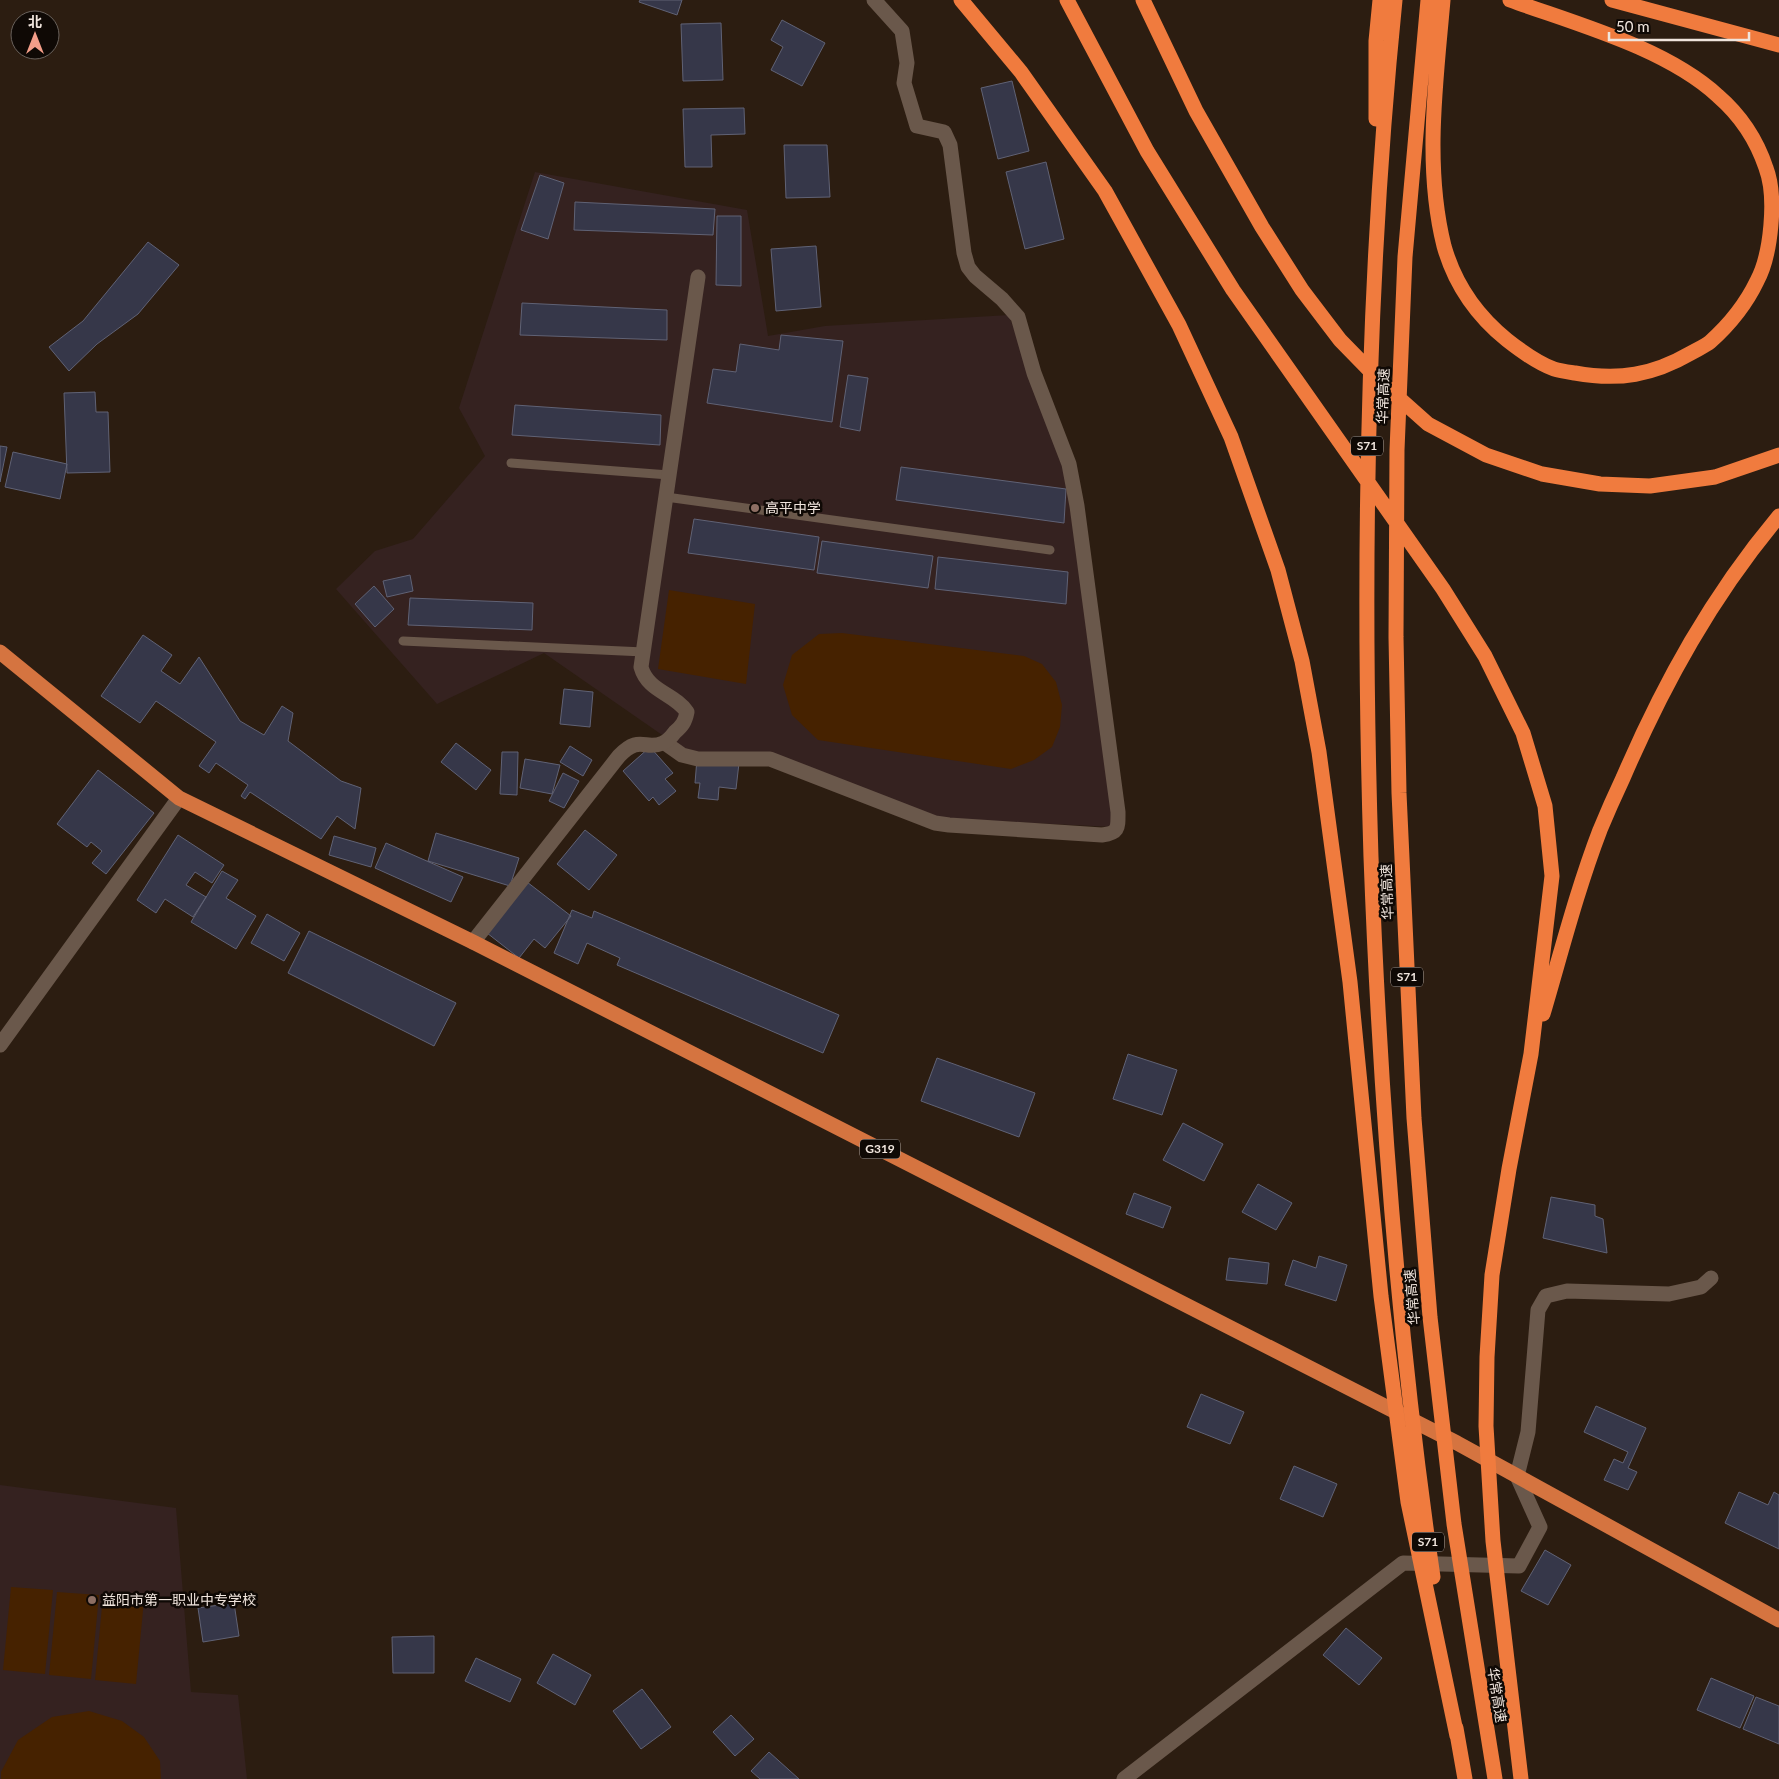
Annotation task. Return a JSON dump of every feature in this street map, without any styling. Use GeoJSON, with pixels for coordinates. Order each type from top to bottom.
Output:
{"type":"FeatureCollection","features":[{"type":"Feature","properties":{"kind":"highway"},"geometry":{"type":"LineString","coordinates":[[961,0],[1021,72],[1104,191],[1180,325],[1231,437],[1278,570],[1302,662],[1319,752],[1329,823],[1350,982],[1381,1296],[1408,1502],[1457,1736]]}},
{"type":"Feature","properties":{"kind":"highway"},"geometry":{"type":"LineString","coordinates":[[1067,0],[1147,151],[1233,290],[1443,589],[1485,656],[1522,733],[1545,806],[1552,876],[1531,1054],[1508,1169],[1494,1266],[1487,1357],[1486,1426],[1493,1541],[1522,1779]]}},
{"type":"Feature","properties":{"kind":"highway"},"geometry":{"type":"LineString","coordinates":[[1143,0],[1196,111],[1262,227],[1302,290],[1340,340],[1382,383],[1428,424],[1486,455],[1542,474],[1600,484],[1650,486],[1715,477],[1779,455]]}},
{"type":"Feature","properties":{"kind":"highway"},"geometry":{"type":"LineString","coordinates":[[1380,0],[1383,42]]}},
{"type":"Feature","properties":{"kind":"highway"},"geometry":{"type":"LineString","coordinates":[[1383,42],[1395,0]]}},
{"type":"Feature","properties":{"kind":"highway","name":"华常高速"},"geometry":{"type":"LineString","coordinates":[[1428,0],[1405,257],[1397,450],[1396,637],[1399,793],[1414,1118],[1430,1317],[1454,1524],[1495,1779]]}},
{"type":"Feature","properties":{"kind":"highway"},"geometry":{"type":"LineString","coordinates":[[1443,0],[1433,168],[1437,207],[1445,248],[1462,292],[1488,324],[1520,350],[1554,369],[1595,376],[1634,376],[1674,363],[1709,343],[1737,313],[1758,280],[1768,248],[1772,214],[1767,170],[1747,128],[1718,96],[1675,65],[1622,41],[1510,0]]}},
{"type":"Feature","properties":{"kind":"highway"},"geometry":{"type":"LineString","coordinates":[[1612,0],[1779,45]]}},
{"type":"Feature","properties":{"kind":"highway","name":"华常高速"},"geometry":{"type":"LineString","coordinates":[[1383,42],[1367,450],[1366,637],[1375,962],[1384,1120],[1400,1303],[1424,1511],[1465,1779]]}},
{"type":"Feature","properties":{"kind":"highway"},"geometry":{"type":"LineString","coordinates":[[1531,1054],[1600,830],[1634,752],[1670,677],[1716,600],[1761,537],[1779,516]]}},
{"type":"Feature","properties":{"kind":"highway","name":"G319"},"geometry":{"type":"LineString","coordinates":[[0,652],[180,798],[473,942],[1448,1438],[1779,1620]]}},
{"type":"Feature","properties":{"kind":"street"},"geometry":{"type":"LineString","coordinates":[[665,743],[682,754],[698,759],[770,760],[918,817],[949,826],[1102,835],[1111,834],[1116,831],[1118,825],[1118,812],[1077,506],[1069,464],[1034,373],[1018,317],[1002,299],[975,276],[968,266],[964,254],[950,145],[944,132],[917,126],[904,83],[907,63],[902,31],[874,0]]}},
{"type":"Feature","properties":{"kind":"street"},"geometry":{"type":"LineString","coordinates":[[473,942],[619,756],[628,747],[640,743],[657,745],[665,743],[685,722],[687,712],[683,706],[650,684],[644,677],[641,667],[698,277]]}},
{"type":"Feature","properties":{"kind":"street"},"geometry":{"type":"LineString","coordinates":[[0,1046],[180,798]]}},
{"type":"Feature","properties":{"kind":"street"},"geometry":{"type":"LineString","coordinates":[[1124,1779],[1403,1563],[1519,1566],[1540,1527],[1517,1476],[1528,1432],[1538,1310],[1546,1296],[1567,1291],[1669,1294],[1701,1287],[1711,1278]]}},
{"type":"Feature","properties":{"kind":"lane"},"geometry":{"type":"LineString","coordinates":[[511,463],[669,475]]}},
{"type":"Feature","properties":{"kind":"lane"},"geometry":{"type":"LineString","coordinates":[[666,498],[1050,550]]}},
{"type":"Feature","properties":{"kind":"lane"},"geometry":{"type":"LineString","coordinates":[[402,641],[644,652]]}},
{"type":"Feature","properties":{"kind":"shaded area","name":"高平中学"},"geometry":{"type":"Polygon","coordinates":[[[535,172],[747,210],[768,336],[825,326],[1009,315],[1066,477],[1114,827],[931,818],[771,756],[691,755],[544,653],[437,704],[336,589],[375,551],[413,539],[485,456],[459,408],[535,172]]]}},
{"type":"Feature","properties":{"kind":"shaded area"},"geometry":{"type":"Polygon","coordinates":[[[669,590],[755,604],[746,684],[658,669],[669,590]]]}},
{"type":"Feature","properties":{"kind":"shaded area"},"geometry":{"type":"Polygon","coordinates":[[[842,633],[1024,656],[1042,664],[1056,682],[1062,705],[1060,727],[1052,747],[1034,760],[1011,769],[818,740],[792,715],[783,685],[792,655],[819,634],[842,633]]]}},
{"type":"Feature","properties":{"kind":"shaded area","name":"益阳市第一职业中专学校"},"geometry":{"type":"Polygon","coordinates":[[[0,1485],[176,1508],[191,1692],[238,1695],[247,1779],[0,1779],[0,1485]]]}},
{"type":"Feature","properties":{"kind":"shaded area"},"geometry":{"type":"Polygon","coordinates":[[[11,1587],[53,1590],[45,1674],[3,1670],[11,1587]]]}},
{"type":"Feature","properties":{"kind":"shaded area"},"geometry":{"type":"Polygon","coordinates":[[[57,1592],[99,1595],[91,1679],[49,1675],[57,1592]]]}},
{"type":"Feature","properties":{"kind":"shaded area"},"geometry":{"type":"Polygon","coordinates":[[[103,1596],[144,1600],[136,1684],[95,1680],[103,1596]]]}},
{"type":"Feature","properties":{"kind":"shaded area"},"geometry":{"type":"Polygon","coordinates":[[[89,1711],[122,1721],[144,1737],[160,1761],[161,1779],[1,1779],[1,1772],[18,1740],[52,1717],[89,1711]]]}},
{"type":"Feature","properties":{"kind":"building"},"geometry":{"type":"Polygon","coordinates":[[[640,0],[682,0],[677,15],[639,2],[640,0]]]}},
{"type":"Feature","properties":{"kind":"building"},"geometry":{"type":"Polygon","coordinates":[[[782,20],[825,43],[802,86],[771,70],[783,47],[771,40],[782,20]]]}},
{"type":"Feature","properties":{"kind":"building"},"geometry":{"type":"Polygon","coordinates":[[[721,23],[723,80],[683,81],[681,24],[721,23]]]}},
{"type":"Feature","properties":{"kind":"building"},"geometry":{"type":"Polygon","coordinates":[[[1012,81],[1029,151],[998,159],[981,88],[1012,81]]]}},
{"type":"Feature","properties":{"kind":"building"},"geometry":{"type":"Polygon","coordinates":[[[744,108],[745,134],[711,135],[712,167],[685,167],[683,109],[744,108]]]}},
{"type":"Feature","properties":{"kind":"building"},"geometry":{"type":"Polygon","coordinates":[[[784,145],[827,145],[830,197],[786,198],[784,145]]]}},
{"type":"Feature","properties":{"kind":"building"},"geometry":{"type":"Polygon","coordinates":[[[1046,162],[1064,239],[1025,249],[1006,172],[1046,162]]]}},
{"type":"Feature","properties":{"kind":"building"},"geometry":{"type":"Polygon","coordinates":[[[540,175],[564,183],[548,239],[521,230],[540,175]]]}},
{"type":"Feature","properties":{"kind":"building"},"geometry":{"type":"Polygon","coordinates":[[[575,202],[715,209],[713,235],[574,230],[575,202]]]}},
{"type":"Feature","properties":{"kind":"building"},"geometry":{"type":"Polygon","coordinates":[[[717,216],[741,216],[741,286],[716,285],[717,216]]]}},
{"type":"Feature","properties":{"kind":"building"},"geometry":{"type":"Polygon","coordinates":[[[148,242],[179,265],[138,314],[97,344],[69,371],[49,347],[83,321],[148,242]]]}},
{"type":"Feature","properties":{"kind":"building"},"geometry":{"type":"Polygon","coordinates":[[[816,246],[821,307],[776,311],[771,249],[816,246]]]}},
{"type":"Feature","properties":{"kind":"building"},"geometry":{"type":"Polygon","coordinates":[[[522,303],[667,310],[667,340],[520,335],[522,303]]]}},
{"type":"Feature","properties":{"kind":"building"},"geometry":{"type":"Polygon","coordinates":[[[781,335],[843,341],[832,422],[707,403],[713,369],[736,372],[740,344],[779,350],[781,335]]]}},
{"type":"Feature","properties":{"kind":"building"},"geometry":{"type":"Polygon","coordinates":[[[848,375],[868,378],[860,431],[840,427],[848,375]]]}},
{"type":"Feature","properties":{"kind":"building"},"geometry":{"type":"Polygon","coordinates":[[[95,392],[96,412],[108,412],[110,472],[67,473],[64,393],[95,392]]]}},
{"type":"Feature","properties":{"kind":"building"},"geometry":{"type":"Polygon","coordinates":[[[515,405],[661,415],[660,445],[512,435],[515,405]]]}},
{"type":"Feature","properties":{"kind":"building"},"geometry":{"type":"Polygon","coordinates":[[[0,446],[7,447],[0,482],[0,446]]]}},
{"type":"Feature","properties":{"kind":"building"},"geometry":{"type":"Polygon","coordinates":[[[13,452],[67,464],[60,499],[5,487],[13,452]]]}},
{"type":"Feature","properties":{"kind":"building"},"geometry":{"type":"Polygon","coordinates":[[[901,467],[1066,489],[1064,523],[896,500],[901,467]]]}},
{"type":"Feature","properties":{"kind":"building"},"geometry":{"type":"Polygon","coordinates":[[[694,519],[819,537],[814,570],[688,553],[694,519]]]}},
{"type":"Feature","properties":{"kind":"building"},"geometry":{"type":"Polygon","coordinates":[[[822,541],[933,556],[928,588],[817,573],[822,541]]]}},
{"type":"Feature","properties":{"kind":"building"},"geometry":{"type":"Polygon","coordinates":[[[938,557],[1068,572],[1066,604],[935,589],[938,557]]]}},
{"type":"Feature","properties":{"kind":"building"},"geometry":{"type":"Polygon","coordinates":[[[410,575],[413,591],[387,597],[383,581],[410,575]]]}},
{"type":"Feature","properties":{"kind":"building"},"geometry":{"type":"Polygon","coordinates":[[[374,586],[394,609],[375,627],[355,604],[374,586]]]}},
{"type":"Feature","properties":{"kind":"building"},"geometry":{"type":"Polygon","coordinates":[[[410,598],[533,603],[532,630],[408,625],[410,598]]]}},
{"type":"Feature","properties":{"kind":"building"},"geometry":{"type":"Polygon","coordinates":[[[143,635],[172,655],[161,671],[180,684],[199,657],[240,721],[264,735],[282,706],[293,713],[288,741],[341,781],[361,788],[355,829],[337,816],[321,839],[250,792],[245,799],[241,796],[248,785],[216,763],[209,773],[199,766],[216,742],[156,701],[140,723],[101,696],[143,635]]]}},
{"type":"Feature","properties":{"kind":"building"},"geometry":{"type":"Polygon","coordinates":[[[564,689],[593,692],[590,727],[560,724],[564,689]]]}},
{"type":"Feature","properties":{"kind":"building"},"geometry":{"type":"Polygon","coordinates":[[[456,743],[491,770],[476,790],[441,762],[456,743]]]}},
{"type":"Feature","properties":{"kind":"building"},"geometry":{"type":"Polygon","coordinates":[[[570,746],[592,760],[583,776],[560,762],[570,746]]]}},
{"type":"Feature","properties":{"kind":"building"},"geometry":{"type":"Polygon","coordinates":[[[650,747],[673,773],[665,779],[676,791],[659,805],[653,797],[649,801],[623,771],[650,747]]]}},
{"type":"Feature","properties":{"kind":"building"},"geometry":{"type":"Polygon","coordinates":[[[502,752],[518,752],[517,795],[500,794],[502,752]]]}},
{"type":"Feature","properties":{"kind":"building"},"geometry":{"type":"Polygon","coordinates":[[[525,759],[560,765],[552,794],[520,788],[525,759]]]}},
{"type":"Feature","properties":{"kind":"building"},"geometry":{"type":"Polygon","coordinates":[[[697,759],[739,763],[736,789],[719,787],[718,800],[698,798],[700,783],[695,783],[697,759]]]}},
{"type":"Feature","properties":{"kind":"building"},"geometry":{"type":"Polygon","coordinates":[[[98,770],[154,813],[106,874],[92,863],[102,851],[91,842],[87,847],[57,824],[98,770]]]}},
{"type":"Feature","properties":{"kind":"building"},"geometry":{"type":"Polygon","coordinates":[[[563,773],[579,781],[564,808],[549,801],[563,773]]]}},
{"type":"Feature","properties":{"kind":"building"},"geometry":{"type":"Polygon","coordinates":[[[585,830],[617,855],[589,890],[557,864],[585,830]]]}},
{"type":"Feature","properties":{"kind":"building"},"geometry":{"type":"Polygon","coordinates":[[[436,833],[519,858],[510,886],[428,861],[436,833]]]}},
{"type":"Feature","properties":{"kind":"building"},"geometry":{"type":"Polygon","coordinates":[[[178,835],[224,865],[212,883],[195,872],[186,885],[206,897],[193,917],[165,899],[156,913],[137,900],[178,835]]]}},
{"type":"Feature","properties":{"kind":"building"},"geometry":{"type":"Polygon","coordinates":[[[334,836],[376,848],[371,867],[329,855],[334,836]]]}},
{"type":"Feature","properties":{"kind":"building"},"geometry":{"type":"Polygon","coordinates":[[[386,843],[463,877],[451,902],[375,868],[386,843]]]}},
{"type":"Feature","properties":{"kind":"building"},"geometry":{"type":"Polygon","coordinates":[[[222,871],[238,880],[226,898],[256,916],[236,949],[191,922],[222,871]]]}},
{"type":"Feature","properties":{"kind":"building"},"geometry":{"type":"Polygon","coordinates":[[[527,882],[571,916],[545,948],[534,939],[519,958],[487,933],[527,882]]]}},
{"type":"Feature","properties":{"kind":"building"},"geometry":{"type":"Polygon","coordinates":[[[572,910],[592,918],[594,911],[839,1015],[823,1053],[617,965],[620,958],[587,943],[578,964],[554,953],[572,910]]]}},
{"type":"Feature","properties":{"kind":"building"},"geometry":{"type":"Polygon","coordinates":[[[267,914],[300,933],[284,961],[251,943],[267,914]]]}},
{"type":"Feature","properties":{"kind":"building"},"geometry":{"type":"Polygon","coordinates":[[[309,931],[456,1003],[434,1046],[288,973],[309,931]]]}},
{"type":"Feature","properties":{"kind":"building"},"geometry":{"type":"Polygon","coordinates":[[[1128,1054],[1177,1070],[1162,1115],[1113,1099],[1128,1054]]]}},
{"type":"Feature","properties":{"kind":"building"},"geometry":{"type":"Polygon","coordinates":[[[937,1058],[1035,1093],[1019,1137],[921,1101],[937,1058]]]}},
{"type":"Feature","properties":{"kind":"building"},"geometry":{"type":"Polygon","coordinates":[[[1183,1123],[1223,1144],[1204,1181],[1163,1160],[1183,1123]]]}},
{"type":"Feature","properties":{"kind":"building"},"geometry":{"type":"Polygon","coordinates":[[[1258,1184],[1292,1203],[1276,1230],[1242,1212],[1258,1184]]]}},
{"type":"Feature","properties":{"kind":"building"},"geometry":{"type":"Polygon","coordinates":[[[1134,1193],[1171,1207],[1163,1228],[1126,1214],[1134,1193]]]}},
{"type":"Feature","properties":{"kind":"building"},"geometry":{"type":"Polygon","coordinates":[[[1551,1197],[1595,1205],[1595,1216],[1603,1219],[1607,1253],[1543,1238],[1551,1197]]]}},
{"type":"Feature","properties":{"kind":"building"},"geometry":{"type":"Polygon","coordinates":[[[1319,1256],[1347,1265],[1336,1301],[1285,1285],[1293,1260],[1316,1268],[1319,1256]]]}},
{"type":"Feature","properties":{"kind":"building"},"geometry":{"type":"Polygon","coordinates":[[[1229,1258],[1269,1263],[1267,1284],[1226,1280],[1229,1258]]]}},
{"type":"Feature","properties":{"kind":"building"},"geometry":{"type":"Polygon","coordinates":[[[1201,1394],[1244,1412],[1230,1444],[1187,1427],[1201,1394]]]}},
{"type":"Feature","properties":{"kind":"building"},"geometry":{"type":"Polygon","coordinates":[[[1596,1406],[1646,1428],[1628,1468],[1637,1472],[1628,1490],[1604,1480],[1614,1459],[1623,1463],[1628,1452],[1584,1432],[1596,1406]]]}},
{"type":"Feature","properties":{"kind":"building"},"geometry":{"type":"Polygon","coordinates":[[[1294,1466],[1337,1484],[1323,1517],[1280,1499],[1294,1466]]]}},
{"type":"Feature","properties":{"kind":"building"},"geometry":{"type":"Polygon","coordinates":[[[1739,1492],[1768,1505],[1774,1492],[1779,1495],[1779,1549],[1725,1523],[1739,1492]]]}},
{"type":"Feature","properties":{"kind":"building"},"geometry":{"type":"Polygon","coordinates":[[[1545,1550],[1571,1565],[1548,1605],[1521,1591],[1545,1550]]]}},
{"type":"Feature","properties":{"kind":"building"},"geometry":{"type":"Polygon","coordinates":[[[234,1603],[239,1636],[203,1642],[198,1608],[234,1603]]]}},
{"type":"Feature","properties":{"kind":"building"},"geometry":{"type":"Polygon","coordinates":[[[1346,1628],[1382,1658],[1359,1685],[1323,1655],[1346,1628]]]}},
{"type":"Feature","properties":{"kind":"building"},"geometry":{"type":"Polygon","coordinates":[[[434,1636],[434,1673],[393,1673],[392,1637],[434,1636]]]}},
{"type":"Feature","properties":{"kind":"building"},"geometry":{"type":"Polygon","coordinates":[[[553,1654],[591,1675],[575,1705],[537,1683],[553,1654]]]}},
{"type":"Feature","properties":{"kind":"building"},"geometry":{"type":"Polygon","coordinates":[[[476,1658],[521,1679],[510,1702],[465,1681],[476,1658]]]}},
{"type":"Feature","properties":{"kind":"building"},"geometry":{"type":"Polygon","coordinates":[[[1711,1678],[1754,1696],[1740,1728],[1697,1710],[1711,1678]]]}},
{"type":"Feature","properties":{"kind":"building"},"geometry":{"type":"Polygon","coordinates":[[[642,1689],[671,1727],[641,1749],[613,1711],[642,1689]]]}},
{"type":"Feature","properties":{"kind":"building"},"geometry":{"type":"Polygon","coordinates":[[[1756,1697],[1779,1706],[1779,1744],[1743,1729],[1756,1697]]]}},
{"type":"Feature","properties":{"kind":"building"},"geometry":{"type":"Polygon","coordinates":[[[731,1715],[754,1739],[735,1756],[713,1732],[731,1715]]]}},
{"type":"Feature","properties":{"kind":"building"},"geometry":{"type":"Polygon","coordinates":[[[769,1752],[799,1779],[760,1779],[751,1771],[769,1752]]]}},
{"type":"Feature","properties":{"kind":"place","name":"高平中学"},"geometry":{"type":"Point","coordinates":[755,508]}},
{"type":"Feature","properties":{"kind":"place","name":"益阳市第一职业中专学校"},"geometry":{"type":"Point","coordinates":[92,1600]}}]}
